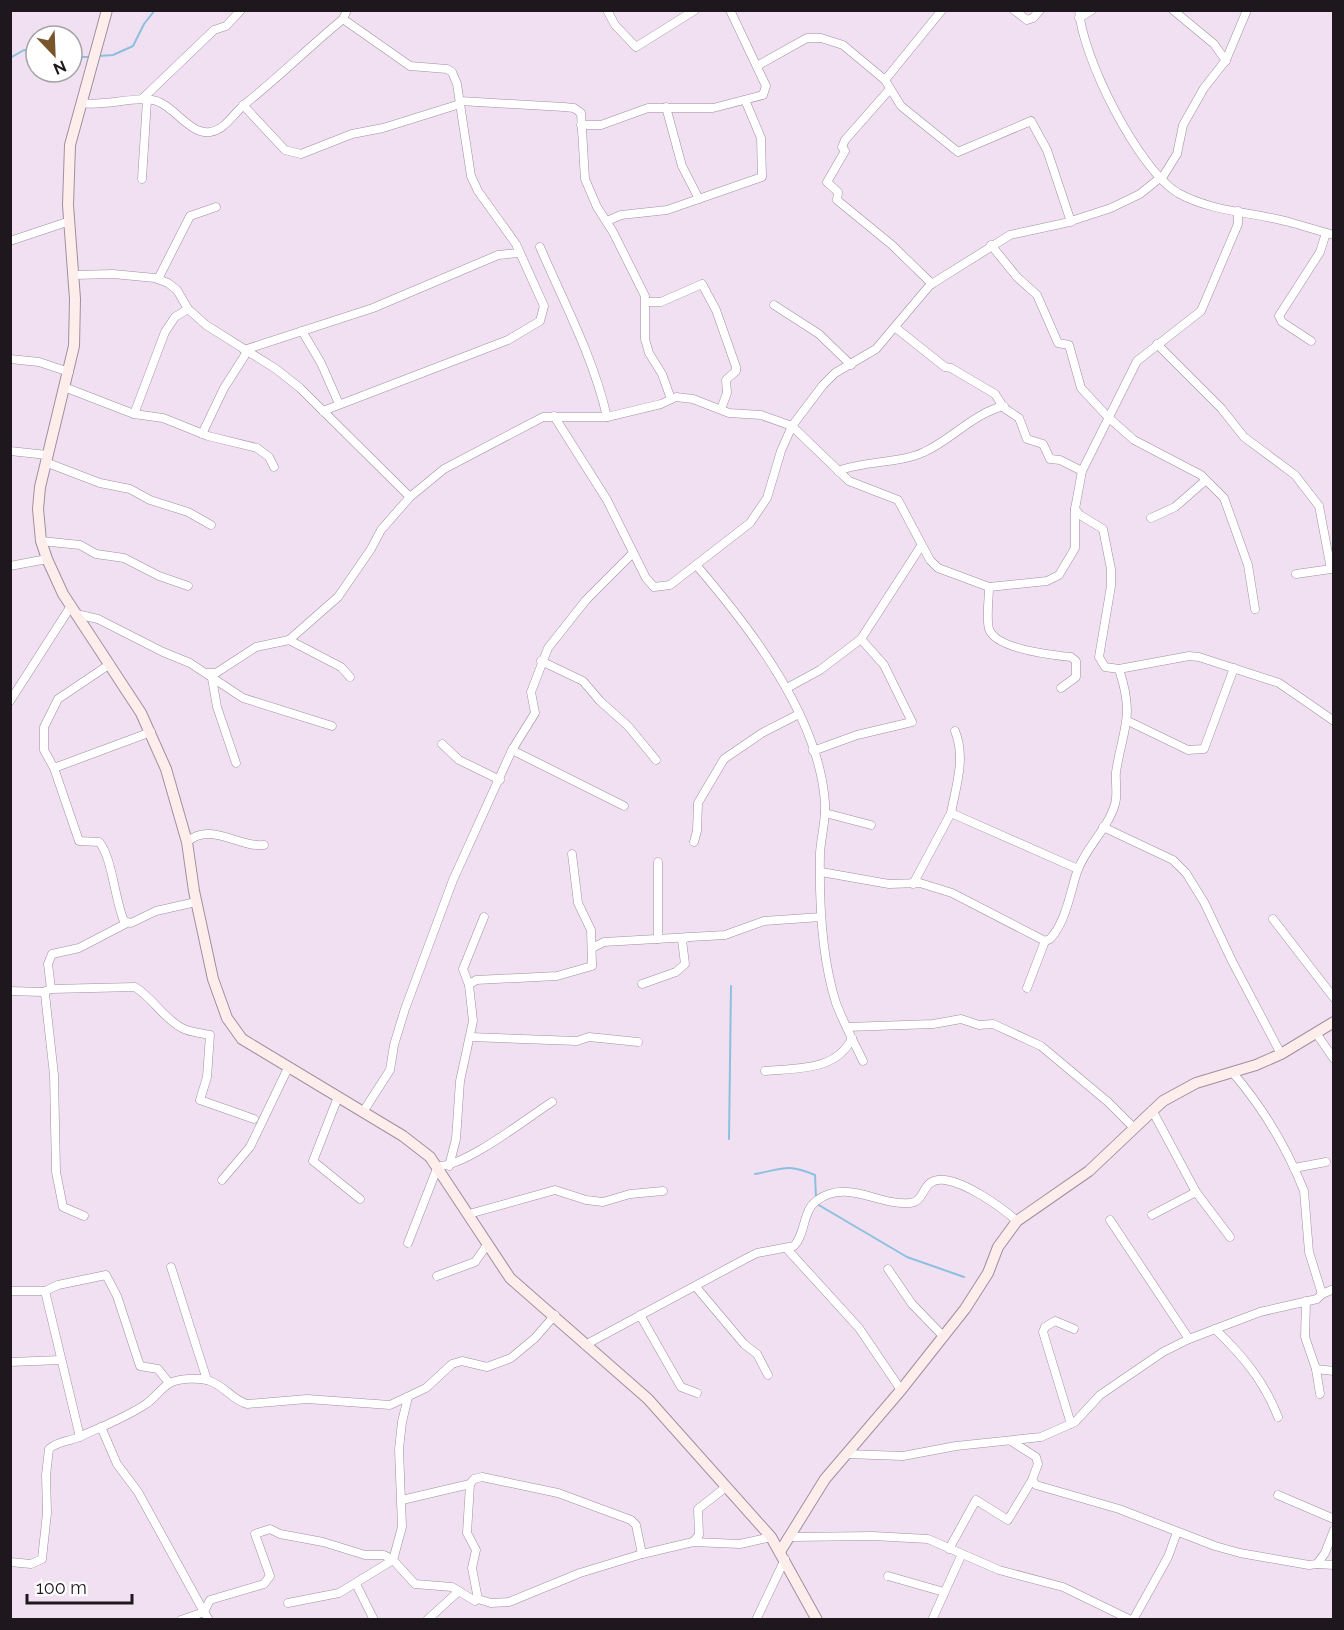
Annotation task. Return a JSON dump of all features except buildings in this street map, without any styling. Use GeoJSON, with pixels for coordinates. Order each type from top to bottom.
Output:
{"type":"FeatureCollection","features":[{"type":"Feature","properties":{"kind":"street"},"geometry":{"type":"LineString","coordinates":[[107,10],[70,145],[74,346],[46,459],[38,509],[41,541],[47,559],[74,610],[141,713],[166,770],[187,842],[196,902],[213,979],[227,1018],[242,1039],[403,1136],[443,1166],[486,1245],[510,1278],[555,1315],[585,1345],[648,1399],[771,1537],[817,1620]]}},
{"type":"Feature","properties":{"kind":"street"},"geometry":{"type":"LineString","coordinates":[[142,179],[145,100],[214,30],[226,26],[241,10]]}},
{"type":"Feature","properties":{"kind":"street"},"geometry":{"type":"LineString","coordinates":[[82,103],[104,105],[145,100],[159,102],[200,131],[207,133],[220,128],[243,105],[263,91],[342,20],[347,10]]}},
{"type":"Feature","properties":{"kind":"street"},"geometry":{"type":"LineString","coordinates":[[607,10],[615,25],[636,47],[695,10]]}},
{"type":"Feature","properties":{"kind":"street"},"geometry":{"type":"LineString","coordinates":[[581,124],[601,125],[648,108],[713,108],[745,99],[758,98],[765,91],[757,66],[730,10]]}},
{"type":"Feature","properties":{"kind":"street"},"geometry":{"type":"LineString","coordinates":[[885,80],[942,10]]}},
{"type":"Feature","properties":{"kind":"street"},"geometry":{"type":"LineString","coordinates":[[1014,10],[1027,20],[1033,18],[1040,10]]}},
{"type":"Feature","properties":{"kind":"street"},"geometry":{"type":"LineString","coordinates":[[1092,10],[1079,14],[1083,37],[1109,103],[1122,126],[1161,177],[1177,192],[1207,205],[1330,234],[1279,316],[1282,322],[1311,341]]}},
{"type":"Feature","properties":{"kind":"street"},"geometry":{"type":"LineString","coordinates":[[1173,10],[1214,44],[1226,61]]}},
{"type":"Feature","properties":{"kind":"street"},"geometry":{"type":"LineString","coordinates":[[554,416],[601,490],[646,578],[654,587],[670,585],[750,523],[763,505],[792,426],[828,379],[876,349],[932,284],[991,245],[1021,232],[1071,222],[1128,201],[1161,177],[1178,154],[1183,125],[1203,88],[1226,61],[1247,10]]}},
{"type":"Feature","properties":{"kind":"street"},"geometry":{"type":"LineString","coordinates":[[323,411],[508,340],[540,321],[544,306],[512,237],[474,183],[464,145],[460,102],[452,72],[447,69],[410,66],[342,20]]}},
{"type":"Feature","properties":{"kind":"street"},"geometry":{"type":"LineString","coordinates":[[757,66],[807,38],[817,37],[843,45],[885,80],[901,106],[958,152],[1031,121],[1035,123],[1047,150],[1071,222]]}},
{"type":"Feature","properties":{"kind":"street"},"geometry":{"type":"LineString","coordinates":[[890,89],[845,140],[842,147],[845,151],[827,182],[838,192],[837,200],[892,245],[932,284]]}},
{"type":"Feature","properties":{"kind":"street"},"geometry":{"type":"LineString","coordinates":[[607,221],[621,215],[667,210],[762,177],[761,138],[745,99]]}},
{"type":"Feature","properties":{"kind":"street"},"geometry":{"type":"LineString","coordinates":[[243,105],[285,150],[301,154],[359,132],[383,128],[460,102],[574,108],[581,113],[585,178],[597,207],[607,221],[646,302],[645,339],[649,353],[662,374],[671,399]]}},
{"type":"Feature","properties":{"kind":"street"},"geometry":{"type":"LineString","coordinates":[[666,107],[682,166],[699,199]]}},
{"type":"Feature","properties":{"kind":"street"},"geometry":{"type":"LineString","coordinates":[[158,279],[190,216],[216,207]]}},
{"type":"Feature","properties":{"kind":"street"},"geometry":{"type":"LineString","coordinates":[[210,675],[256,647],[289,640],[338,597],[371,549],[381,530],[410,497],[444,469],[535,420],[554,416],[607,417],[671,399],[693,399],[729,413],[761,415],[792,426],[854,484],[898,500],[921,546],[938,568],[989,587],[1047,581],[1059,574],[1075,548],[1075,509],[1082,471],[1108,417],[1137,361],[1202,311],[1238,224],[1238,211]]}},
{"type":"Feature","properties":{"kind":"street"},"geometry":{"type":"LineString","coordinates":[[10,241],[70,221]]}},
{"type":"Feature","properties":{"kind":"street"},"geometry":{"type":"LineString","coordinates":[[991,245],[1017,277],[1037,295],[1058,343],[1068,344],[1081,388],[1134,440],[1206,480],[1220,492],[1227,504],[1248,565],[1255,609]]}},
{"type":"Feature","properties":{"kind":"street"},"geometry":{"type":"LineString","coordinates":[[540,247],[566,300],[599,381],[607,417]]}},
{"type":"Feature","properties":{"kind":"street"},"geometry":{"type":"LineString","coordinates":[[202,434],[245,351],[407,294],[498,255],[519,253]]}},
{"type":"Feature","properties":{"kind":"street"},"geometry":{"type":"LineString","coordinates":[[74,275],[113,274],[158,279],[177,290],[188,309],[245,351],[276,369],[323,411],[410,497]]}},
{"type":"Feature","properties":{"kind":"street"},"geometry":{"type":"LineString","coordinates":[[646,302],[661,302],[702,284],[716,310],[736,367],[736,372],[726,381],[727,393],[722,409]]}},
{"type":"Feature","properties":{"kind":"street"},"geometry":{"type":"LineString","coordinates":[[774,305],[819,334],[851,365]]}},
{"type":"Feature","properties":{"kind":"street"},"geometry":{"type":"LineString","coordinates":[[134,414],[165,332],[175,317],[188,309]]}},
{"type":"Feature","properties":{"kind":"street"},"geometry":{"type":"LineString","coordinates":[[896,328],[945,367],[951,368],[994,394],[1019,418],[1027,439],[1043,444],[1050,459],[1060,460],[1082,471]]}},
{"type":"Feature","properties":{"kind":"street"},"geometry":{"type":"LineString","coordinates":[[302,331],[321,363],[339,404]]}},
{"type":"Feature","properties":{"kind":"street"},"geometry":{"type":"LineString","coordinates":[[1157,344],[1221,408],[1244,437],[1295,475],[1319,506],[1331,568],[1296,574]]}},
{"type":"Feature","properties":{"kind":"street"},"geometry":{"type":"LineString","coordinates":[[10,360],[39,362],[69,372]]}},
{"type":"Feature","properties":{"kind":"street"},"geometry":{"type":"LineString","coordinates":[[64,387],[134,414],[163,418],[202,434],[257,448],[266,453],[274,467]]}},
{"type":"Feature","properties":{"kind":"street"},"geometry":{"type":"LineString","coordinates":[[838,471],[861,463],[925,452],[989,411],[1004,406]]}},
{"type":"Feature","properties":{"kind":"street"},"geometry":{"type":"LineString","coordinates":[[10,451],[46,459],[100,483],[130,489],[150,500],[188,512],[211,525]]}},
{"type":"Feature","properties":{"kind":"street"},"geometry":{"type":"LineString","coordinates":[[1151,518],[1175,507],[1206,480]]}},
{"type":"Feature","properties":{"kind":"street"},"geometry":{"type":"LineString","coordinates":[[1075,509],[1080,515],[1100,525],[1106,534],[1111,586],[1099,657],[1105,667],[1119,669],[1189,656],[1210,659],[1279,683],[1334,721]]}},
{"type":"Feature","properties":{"kind":"street"},"geometry":{"type":"LineString","coordinates":[[41,541],[80,545],[96,554],[124,558],[159,576],[188,586]]}},
{"type":"Feature","properties":{"kind":"street"},"geometry":{"type":"LineString","coordinates":[[787,688],[819,670],[861,639],[921,546]]}},
{"type":"Feature","properties":{"kind":"street"},"geometry":{"type":"LineString","coordinates":[[363,1112],[390,1070],[397,1036],[428,944],[464,853],[512,750],[535,713],[531,692],[542,661],[567,623],[633,553]]}},
{"type":"Feature","properties":{"kind":"street"},"geometry":{"type":"LineString","coordinates":[[10,566],[47,559]]}},
{"type":"Feature","properties":{"kind":"street"},"geometry":{"type":"LineString","coordinates":[[697,566],[787,688],[800,714],[813,751],[822,784],[825,813],[821,917],[833,991],[863,1061]]}},
{"type":"Feature","properties":{"kind":"street"},"geometry":{"type":"LineString","coordinates":[[989,587],[988,626],[996,640],[1016,647],[1071,657],[1076,661],[1076,677],[1061,688]]}},
{"type":"Feature","properties":{"kind":"street"},"geometry":{"type":"LineString","coordinates":[[74,610],[98,619],[210,675],[243,698],[332,726]]}},
{"type":"Feature","properties":{"kind":"street"},"geometry":{"type":"LineString","coordinates":[[10,700],[74,610]]}},
{"type":"Feature","properties":{"kind":"street"},"geometry":{"type":"LineString","coordinates":[[813,751],[857,735],[912,722],[884,665],[861,639]]}},
{"type":"Feature","properties":{"kind":"street"},"geometry":{"type":"LineString","coordinates":[[289,640],[341,667],[350,677]]}},
{"type":"Feature","properties":{"kind":"street"},"geometry":{"type":"LineString","coordinates":[[542,661],[583,681],[600,701],[628,726],[656,760]]}},
{"type":"Feature","properties":{"kind":"street"},"geometry":{"type":"LineString","coordinates":[[110,664],[70,689],[52,710],[42,740],[79,841],[99,842],[105,852],[118,907],[127,923]]}},
{"type":"Feature","properties":{"kind":"street"},"geometry":{"type":"LineString","coordinates":[[1128,721],[1188,750],[1204,749],[1234,668]]}},
{"type":"Feature","properties":{"kind":"street"},"geometry":{"type":"LineString","coordinates":[[1027,988],[1045,941],[1055,935],[1078,869],[1115,805],[1117,769],[1128,721],[1128,705],[1119,669]]}},
{"type":"Feature","properties":{"kind":"street"},"geometry":{"type":"LineString","coordinates":[[210,675],[217,707],[236,763]]}},
{"type":"Feature","properties":{"kind":"street"},"geometry":{"type":"LineString","coordinates":[[694,842],[697,831],[696,808],[724,759],[762,733],[800,714]]}},
{"type":"Feature","properties":{"kind":"street"},"geometry":{"type":"LineString","coordinates":[[913,884],[951,813],[959,774],[960,744],[955,731]]}},
{"type":"Feature","properties":{"kind":"street"},"geometry":{"type":"LineString","coordinates":[[54,768],[151,732]]}},
{"type":"Feature","properties":{"kind":"street"},"geometry":{"type":"LineString","coordinates":[[442,744],[459,760],[500,780]]}},
{"type":"Feature","properties":{"kind":"street"},"geometry":{"type":"LineString","coordinates":[[512,750],[624,806]]}},
{"type":"Feature","properties":{"kind":"street"},"geometry":{"type":"LineString","coordinates":[[825,813],[871,825]]}},
{"type":"Feature","properties":{"kind":"street"},"geometry":{"type":"LineString","coordinates":[[951,813],[1078,869]]}},
{"type":"Feature","properties":{"kind":"street"},"geometry":{"type":"LineString","coordinates":[[1103,827],[1173,860],[1186,873],[1204,902],[1281,1054]]}},
{"type":"Feature","properties":{"kind":"street"},"geometry":{"type":"LineString","coordinates":[[187,842],[205,833],[236,838],[255,846],[264,844]]}},
{"type":"Feature","properties":{"kind":"street"},"geometry":{"type":"LineString","coordinates":[[470,986],[476,980],[557,976],[589,968],[594,963],[589,923],[578,903],[572,854]]}},
{"type":"Feature","properties":{"kind":"street"},"geometry":{"type":"LineString","coordinates":[[658,862],[658,939]]}},
{"type":"Feature","properties":{"kind":"street"},"geometry":{"type":"LineString","coordinates":[[821,872],[889,884],[913,884],[964,897],[1045,941]]}},
{"type":"Feature","properties":{"kind":"street"},"geometry":{"type":"LineString","coordinates":[[84,1216],[63,1207],[56,1172],[53,1065],[47,991],[48,964],[52,954],[79,948],[156,911],[196,902]]}},
{"type":"Feature","properties":{"kind":"street"},"geometry":{"type":"LineString","coordinates":[[408,1243],[456,1140],[460,1081],[473,1021],[470,986],[463,969],[484,917]]}},
{"type":"Feature","properties":{"kind":"street"},"geometry":{"type":"LineString","coordinates":[[592,948],[604,942],[725,935],[764,921],[821,917]]}},
{"type":"Feature","properties":{"kind":"street"},"geometry":{"type":"LineString","coordinates":[[1273,919],[1334,998]]}},
{"type":"Feature","properties":{"kind":"street"},"geometry":{"type":"LineString","coordinates":[[642,984],[676,972],[685,964],[682,940],[689,936]]}},
{"type":"Feature","properties":{"kind":"street"},"geometry":{"type":"LineString","coordinates":[[10,991],[135,987],[144,993],[163,1014],[183,1029],[210,1035],[207,1077],[200,1100],[254,1119]]}},
{"type":"Feature","properties":{"kind":"street"},"geometry":{"type":"LineString","coordinates":[[847,1027],[933,1024],[961,1019],[979,1025],[993,1024],[1041,1046],[1108,1101],[1134,1128]]}},
{"type":"Feature","properties":{"kind":"street"},"geometry":{"type":"LineString","coordinates":[[756,1620],[791,1537],[825,1479],[844,1454],[902,1390],[944,1337],[981,1285],[998,1247],[1017,1221],[1089,1171],[1152,1110],[1196,1083],[1233,1073],[1281,1054],[1334,1022]]}},
{"type":"Feature","properties":{"kind":"street"},"geometry":{"type":"LineString","coordinates":[[1316,1033],[1334,1059]]}},
{"type":"Feature","properties":{"kind":"street"},"geometry":{"type":"LineString","coordinates":[[470,1037],[577,1041],[589,1037],[638,1042]]}},
{"type":"Feature","properties":{"kind":"street"},"geometry":{"type":"LineString","coordinates":[[765,1071],[818,1066],[843,1054],[852,1038]]}},
{"type":"Feature","properties":{"kind":"street"},"geometry":{"type":"LineString","coordinates":[[222,1180],[250,1147],[288,1068]]}},
{"type":"Feature","properties":{"kind":"street"},"geometry":{"type":"LineString","coordinates":[[1233,1073],[1252,1094],[1268,1123],[1278,1134],[1305,1191],[1310,1252],[1322,1294]]}},
{"type":"Feature","properties":{"kind":"street"},"geometry":{"type":"LineString","coordinates":[[338,1097],[313,1161],[360,1199]]}},
{"type":"Feature","properties":{"kind":"street"},"geometry":{"type":"LineString","coordinates":[[443,1166],[478,1151],[552,1102]]}},
{"type":"Feature","properties":{"kind":"street"},"geometry":{"type":"LineString","coordinates":[[1152,1110],[1196,1192],[1230,1236]]}},
{"type":"Feature","properties":{"kind":"street"},"geometry":{"type":"LineString","coordinates":[[1294,1168],[1326,1162]]}},
{"type":"Feature","properties":{"kind":"street"},"geometry":{"type":"LineString","coordinates":[[585,1345],[757,1253],[787,1249],[797,1243],[813,1205],[818,1200],[838,1193],[853,1191],[876,1198],[914,1203],[930,1182],[936,1179],[957,1184],[998,1206],[1017,1221]]}},
{"type":"Feature","properties":{"kind":"street"},"geometry":{"type":"LineString","coordinates":[[469,1214],[555,1190],[586,1200],[603,1202],[630,1194],[663,1191]]}},
{"type":"Feature","properties":{"kind":"street"},"geometry":{"type":"LineString","coordinates":[[1152,1215],[1196,1192]]}},
{"type":"Feature","properties":{"kind":"street"},"geometry":{"type":"LineString","coordinates":[[1110,1220],[1189,1339]]}},
{"type":"Feature","properties":{"kind":"street"},"geometry":{"type":"LineString","coordinates":[[437,1276],[475,1262],[486,1245]]}},
{"type":"Feature","properties":{"kind":"street"},"geometry":{"type":"LineString","coordinates":[[787,1249],[859,1328],[902,1390]]}},
{"type":"Feature","properties":{"kind":"street"},"geometry":{"type":"LineString","coordinates":[[171,1267],[207,1380]]}},
{"type":"Feature","properties":{"kind":"street"},"geometry":{"type":"LineString","coordinates":[[888,1269],[912,1304],[944,1337]]}},
{"type":"Feature","properties":{"kind":"street"},"geometry":{"type":"LineString","coordinates":[[10,1291],[45,1292],[58,1285],[106,1275],[117,1296],[140,1366],[158,1369],[169,1383]]}},
{"type":"Feature","properties":{"kind":"street"},"geometry":{"type":"LineString","coordinates":[[696,1287],[744,1344],[757,1354],[768,1376]]}},
{"type":"Feature","properties":{"kind":"street"},"geometry":{"type":"LineString","coordinates":[[844,1454],[903,1456],[956,1446],[1041,1437],[1071,1424],[1100,1395],[1163,1352],[1189,1339],[1260,1312],[1317,1299],[1334,1289]]}},
{"type":"Feature","properties":{"kind":"street"},"geometry":{"type":"LineString","coordinates":[[45,1292],[80,1437]]}},
{"type":"Feature","properties":{"kind":"street"},"geometry":{"type":"LineString","coordinates":[[1306,1301],[1305,1337],[1316,1369],[1320,1395]]}},
{"type":"Feature","properties":{"kind":"street"},"geometry":{"type":"LineString","coordinates":[[10,1562],[31,1564],[42,1559],[47,1513],[47,1454],[58,1442],[80,1437],[144,1406],[169,1383],[187,1379],[207,1380],[224,1388],[240,1402],[247,1404],[307,1399],[382,1406],[426,1388],[452,1364],[462,1361],[487,1367],[511,1358],[535,1338],[555,1315]]}},
{"type":"Feature","properties":{"kind":"street"},"geometry":{"type":"LineString","coordinates":[[640,1315],[681,1387],[697,1393]]}},
{"type":"Feature","properties":{"kind":"street"},"geometry":{"type":"LineString","coordinates":[[1071,1424],[1043,1332],[1045,1327],[1055,1321],[1074,1329]]}},
{"type":"Feature","properties":{"kind":"street"},"geometry":{"type":"LineString","coordinates":[[1215,1329],[1242,1354],[1261,1380],[1278,1417]]}},
{"type":"Feature","properties":{"kind":"street"},"geometry":{"type":"LineString","coordinates":[[10,1362],[61,1360]]}},
{"type":"Feature","properties":{"kind":"street"},"geometry":{"type":"LineString","coordinates":[[1316,1369],[1334,1371]]}},
{"type":"Feature","properties":{"kind":"street"},"geometry":{"type":"LineString","coordinates":[[288,1603],[305,1598],[332,1596],[356,1584],[393,1560],[402,1527],[399,1449],[408,1397]]}},
{"type":"Feature","properties":{"kind":"street"},"geometry":{"type":"LineString","coordinates":[[101,1427],[117,1464],[138,1492],[209,1620]]}},
{"type":"Feature","properties":{"kind":"street"},"geometry":{"type":"LineString","coordinates":[[949,1549],[976,1500],[1008,1520],[1032,1480],[1038,1464],[1036,1457],[1011,1441]]}},
{"type":"Feature","properties":{"kind":"street"},"geometry":{"type":"LineString","coordinates":[[478,1599],[472,1568],[476,1550],[467,1533],[470,1484],[474,1479],[482,1477],[515,1482],[558,1492],[634,1522],[642,1554]]}},
{"type":"Feature","properties":{"kind":"street"},"geometry":{"type":"LineString","coordinates":[[1032,1480],[1036,1485],[1119,1509],[1240,1553],[1309,1565],[1334,1565]]}},
{"type":"Feature","properties":{"kind":"street"},"geometry":{"type":"LineString","coordinates":[[402,1500],[470,1484]]}},
{"type":"Feature","properties":{"kind":"street"},"geometry":{"type":"LineString","coordinates":[[693,1542],[699,1535],[698,1509],[726,1487]]}},
{"type":"Feature","properties":{"kind":"street"},"geometry":{"type":"LineString","coordinates":[[1278,1496],[1334,1519]]}},
{"type":"Feature","properties":{"kind":"street"},"geometry":{"type":"LineString","coordinates":[[181,1620],[204,1612],[210,1600],[264,1584],[270,1576],[255,1534],[270,1529],[280,1534],[323,1542],[365,1555],[384,1555],[393,1560],[415,1584],[444,1586],[459,1591],[475,1601],[478,1599],[491,1603],[509,1602],[561,1580],[642,1554],[693,1542],[740,1544],[771,1537]]}},
{"type":"Feature","properties":{"kind":"street"},"geometry":{"type":"LineString","coordinates":[[1317,1564],[1325,1553],[1334,1530]]}},
{"type":"Feature","properties":{"kind":"street"},"geometry":{"type":"LineString","coordinates":[[791,1537],[919,1538],[999,1570],[1063,1587],[1132,1620],[1168,1557],[1177,1532]]}},
{"type":"Feature","properties":{"kind":"street"},"geometry":{"type":"LineString","coordinates":[[932,1620],[961,1556]]}},
{"type":"Feature","properties":{"kind":"street"},"geometry":{"type":"LineString","coordinates":[[888,1576],[944,1592]]}},
{"type":"Feature","properties":{"kind":"street"},"geometry":{"type":"LineString","coordinates":[[356,1584],[374,1620]]}},
{"type":"Feature","properties":{"kind":"street"},"geometry":{"type":"LineString","coordinates":[[427,1620],[459,1591]]}},
{"type":"Feature","properties":{"kind":"waterway"},"geometry":{"type":"LineString","coordinates":[[99,56],[113,55],[133,46],[144,24],[155,10]]}},
{"type":"Feature","properties":{"kind":"waterway"},"geometry":{"type":"LineString","coordinates":[[10,58],[24,50]]}},
{"type":"Feature","properties":{"kind":"waterway"},"geometry":{"type":"LineString","coordinates":[[84,57],[89,57]]}},
{"type":"Feature","properties":{"kind":"waterway"},"geometry":{"type":"LineString","coordinates":[[729,1139],[731,986]]}},
{"type":"Feature","properties":{"kind":"waterway"},"geometry":{"type":"LineString","coordinates":[[755,1174],[791,1168],[805,1171],[815,1175],[816,1198]]}},
{"type":"Feature","properties":{"kind":"waterway"},"geometry":{"type":"LineString","coordinates":[[817,1204],[907,1257],[964,1277]]}}]}
